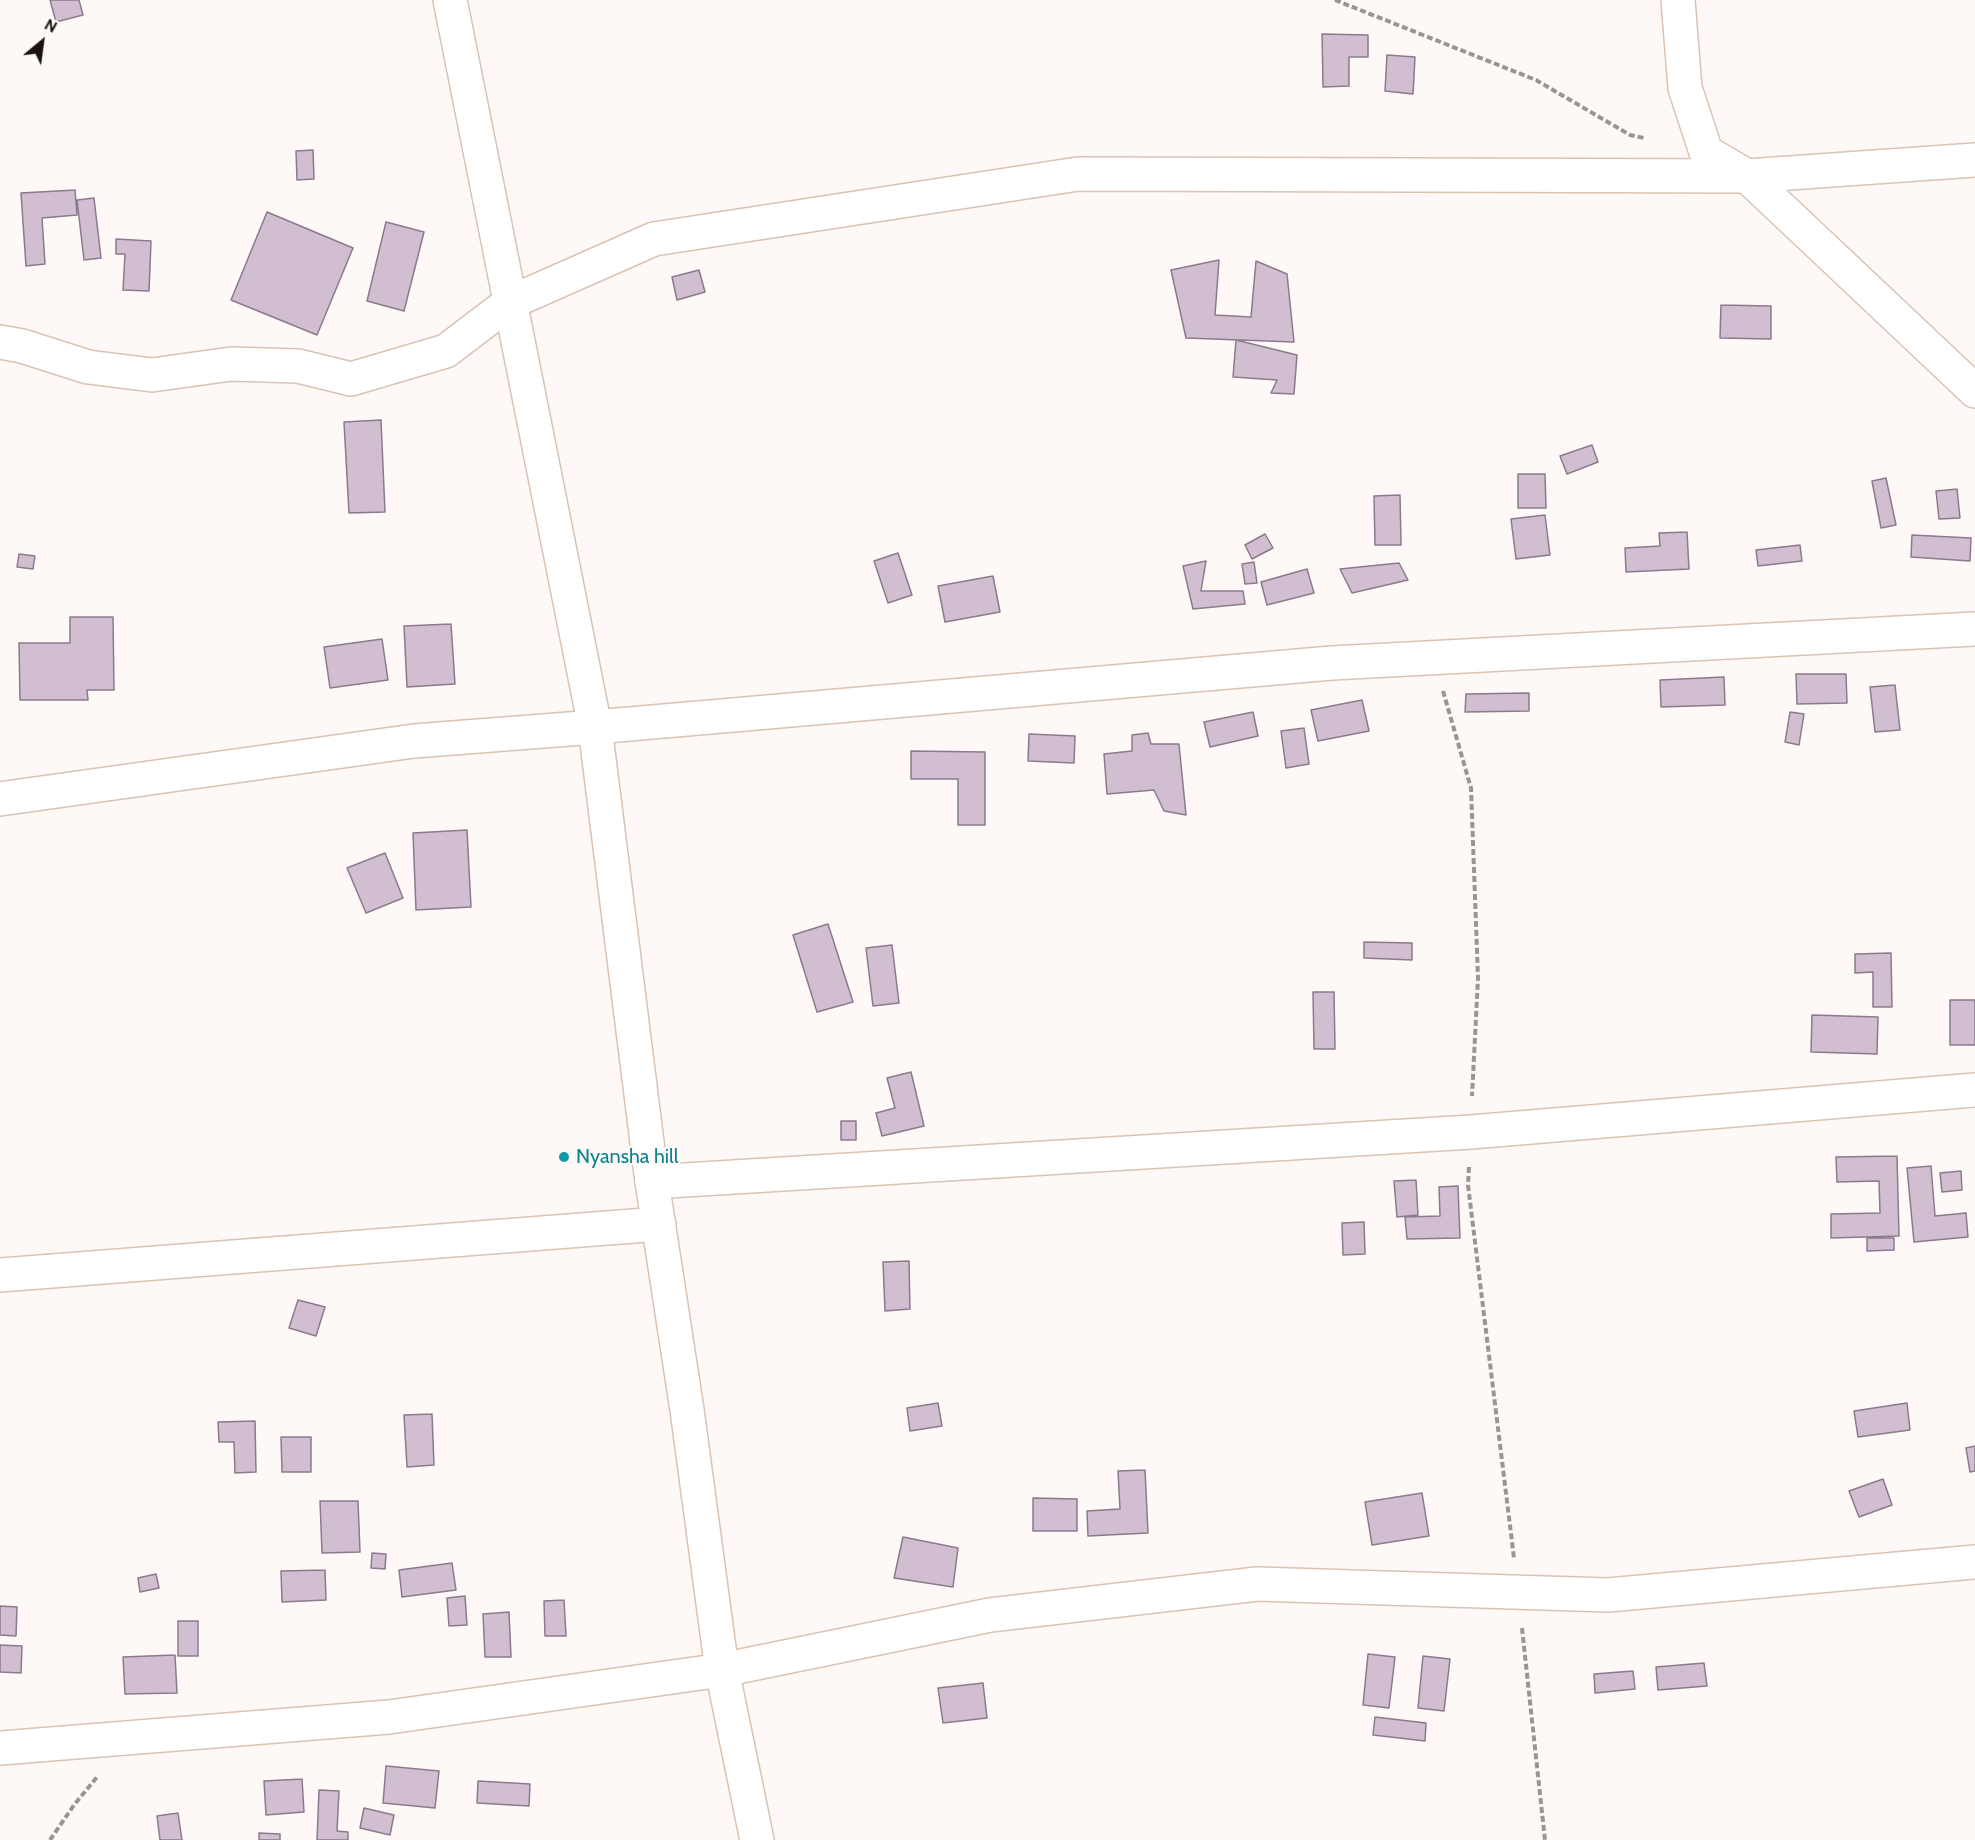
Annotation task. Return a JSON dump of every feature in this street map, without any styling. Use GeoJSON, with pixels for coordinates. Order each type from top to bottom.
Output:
{"type":"FeatureCollection","features":[{"type":"Feature","properties":{"kind":"main road"},"geometry":{"type":"LineString","coordinates":[[450,0],[594,727],[652,1182],[687,1410],[722,1670],[757,1840]]}},
{"type":"Feature","properties":{"kind":"main road"},"geometry":{"type":"LineString","coordinates":[[1678,0],[1685,88],[1706,152],[1747,176],[1975,391]]}},
{"type":"Feature","properties":{"kind":"main road"},"geometry":{"type":"LineString","coordinates":[[0,342],[22,346],[88,367],[152,375],[231,364],[298,366],[351,379],[446,351],[509,303],[654,239],[1078,174],[1747,176],[1975,160]]}},
{"type":"Feature","properties":{"kind":"main road"},"geometry":{"type":"LineString","coordinates":[[0,799],[414,741],[1332,663],[1975,629]]}},
{"type":"Feature","properties":{"kind":"main road"},"geometry":{"type":"LineString","coordinates":[[652,1182],[1471,1132],[1975,1090]]}},
{"type":"Feature","properties":{"kind":"main road"},"geometry":{"type":"LineString","coordinates":[[0,1275],[658,1224]]}},
{"type":"Feature","properties":{"kind":"main road"},"geometry":{"type":"LineString","coordinates":[[0,1748],[389,1717],[722,1670],[990,1615],[1257,1584],[1608,1595],[1975,1562]]}},
{"type":"Feature","properties":{"kind":"path"},"geometry":{"type":"LineString","coordinates":[[1335,0],[1536,80],[1630,135],[1652,140]]}},
{"type":"Feature","properties":{"kind":"path"},"geometry":{"type":"LineString","coordinates":[[1518,1592],[1545,1840]]}},
{"type":"Feature","properties":{"kind":"path"},"geometry":{"type":"LineString","coordinates":[[50,1840],[74,1805],[131,1737]]}},
{"type":"Feature","properties":{"kind":"building"},"geometry":{"type":"Polygon","coordinates":[[[50,0],[79,0],[83,15],[56,22],[50,0]]]}},
{"type":"Feature","properties":{"kind":"building"},"geometry":{"type":"Polygon","coordinates":[[[1322,34],[1368,35],[1368,57],[1349,57],[1349,86],[1323,87],[1322,34]]]}},
{"type":"Feature","properties":{"kind":"building"},"geometry":{"type":"Polygon","coordinates":[[[1387,55],[1415,57],[1413,94],[1385,91],[1387,55]]]}},
{"type":"Feature","properties":{"kind":"building"},"geometry":{"type":"Polygon","coordinates":[[[313,150],[314,179],[297,180],[296,151],[313,150]]]}},
{"type":"Feature","properties":{"kind":"building"},"geometry":{"type":"Polygon","coordinates":[[[75,190],[77,215],[42,218],[45,264],[26,266],[21,193],[75,190]]]}},
{"type":"Feature","properties":{"kind":"building"},"geometry":{"type":"Polygon","coordinates":[[[94,198],[101,258],[84,260],[77,200],[94,198]]]}},
{"type":"Feature","properties":{"kind":"building"},"geometry":{"type":"Polygon","coordinates":[[[267,212],[353,248],[317,335],[231,300],[267,212]]]}},
{"type":"Feature","properties":{"kind":"building"},"geometry":{"type":"Polygon","coordinates":[[[386,222],[424,232],[404,311],[367,301],[386,222]]]}},
{"type":"Feature","properties":{"kind":"building"},"geometry":{"type":"Polygon","coordinates":[[[116,239],[151,241],[149,291],[123,290],[125,254],[116,254],[116,239]]]}},
{"type":"Feature","properties":{"kind":"building"},"geometry":{"type":"Polygon","coordinates":[[[1219,260],[1215,315],[1251,317],[1256,261],[1287,274],[1294,342],[1186,338],[1171,270],[1219,260]]]}},
{"type":"Feature","properties":{"kind":"building"},"geometry":{"type":"Polygon","coordinates":[[[699,270],[705,292],[677,300],[672,277],[699,270]]]}},
{"type":"Feature","properties":{"kind":"building"},"geometry":{"type":"Polygon","coordinates":[[[1721,305],[1771,306],[1771,339],[1720,338],[1721,305]]]}},
{"type":"Feature","properties":{"kind":"building"},"geometry":{"type":"Polygon","coordinates":[[[1236,340],[1297,355],[1294,394],[1271,393],[1277,380],[1233,377],[1236,340]]]}},
{"type":"Feature","properties":{"kind":"building"},"geometry":{"type":"Polygon","coordinates":[[[381,420],[385,512],[349,513],[344,422],[381,420]]]}},
{"type":"Feature","properties":{"kind":"building"},"geometry":{"type":"Polygon","coordinates":[[[1592,445],[1598,462],[1567,474],[1560,456],[1592,445]]]}},
{"type":"Feature","properties":{"kind":"building"},"geometry":{"type":"Polygon","coordinates":[[[1518,474],[1545,474],[1546,508],[1518,508],[1518,474]]]}},
{"type":"Feature","properties":{"kind":"building"},"geometry":{"type":"Polygon","coordinates":[[[1886,478],[1896,525],[1881,528],[1872,481],[1886,478]]]}},
{"type":"Feature","properties":{"kind":"building"},"geometry":{"type":"Polygon","coordinates":[[[1957,489],[1960,518],[1939,519],[1936,491],[1957,489]]]}},
{"type":"Feature","properties":{"kind":"building"},"geometry":{"type":"Polygon","coordinates":[[[1400,495],[1401,545],[1375,545],[1374,496],[1400,495]]]}},
{"type":"Feature","properties":{"kind":"building"},"geometry":{"type":"Polygon","coordinates":[[[1545,515],[1550,555],[1516,559],[1511,519],[1545,515]]]}},
{"type":"Feature","properties":{"kind":"building"},"geometry":{"type":"Polygon","coordinates":[[[1687,532],[1689,569],[1626,572],[1625,548],[1660,546],[1659,533],[1687,532]]]}},
{"type":"Feature","properties":{"kind":"building"},"geometry":{"type":"Polygon","coordinates":[[[1265,534],[1273,548],[1252,559],[1245,545],[1265,534]]]}},
{"type":"Feature","properties":{"kind":"building"},"geometry":{"type":"Polygon","coordinates":[[[1912,535],[1971,538],[1970,561],[1911,557],[1912,535]]]}},
{"type":"Feature","properties":{"kind":"building"},"geometry":{"type":"Polygon","coordinates":[[[1800,545],[1802,561],[1758,566],[1756,550],[1800,545]]]}},
{"type":"Feature","properties":{"kind":"building"},"geometry":{"type":"Polygon","coordinates":[[[898,553],[912,595],[888,603],[874,561],[898,553]]]}},
{"type":"Feature","properties":{"kind":"building"},"geometry":{"type":"Polygon","coordinates":[[[19,554],[35,556],[33,569],[17,567],[19,554]]]}},
{"type":"Feature","properties":{"kind":"building"},"geometry":{"type":"Polygon","coordinates":[[[1206,561],[1201,591],[1243,591],[1245,604],[1193,609],[1183,566],[1206,561]]]}},
{"type":"Feature","properties":{"kind":"building"},"geometry":{"type":"Polygon","coordinates":[[[1254,562],[1257,583],[1245,584],[1242,564],[1254,562]]]}},
{"type":"Feature","properties":{"kind":"building"},"geometry":{"type":"Polygon","coordinates":[[[1399,563],[1408,580],[1352,593],[1340,569],[1399,563]]]}},
{"type":"Feature","properties":{"kind":"building"},"geometry":{"type":"Polygon","coordinates":[[[1307,569],[1314,593],[1267,605],[1261,582],[1307,569]]]}},
{"type":"Feature","properties":{"kind":"building"},"geometry":{"type":"Polygon","coordinates":[[[993,576],[1000,612],[945,622],[938,586],[993,576]]]}},
{"type":"Feature","properties":{"kind":"building"},"geometry":{"type":"Polygon","coordinates":[[[70,617],[113,617],[114,690],[87,690],[88,700],[20,700],[19,643],[70,643],[70,617]]]}},
{"type":"Feature","properties":{"kind":"building"},"geometry":{"type":"Polygon","coordinates":[[[451,624],[455,684],[407,687],[404,626],[451,624]]]}},
{"type":"Feature","properties":{"kind":"building"},"geometry":{"type":"Polygon","coordinates":[[[382,639],[388,680],[330,688],[324,647],[382,639]]]}},
{"type":"Feature","properties":{"kind":"building"},"geometry":{"type":"Polygon","coordinates":[[[1796,674],[1846,674],[1847,703],[1797,704],[1796,674]]]}},
{"type":"Feature","properties":{"kind":"building"},"geometry":{"type":"Polygon","coordinates":[[[1724,677],[1725,705],[1661,707],[1660,680],[1724,677]]]}},
{"type":"Feature","properties":{"kind":"building"},"geometry":{"type":"Polygon","coordinates":[[[1895,685],[1900,730],[1875,732],[1870,687],[1895,685]]]}},
{"type":"Feature","properties":{"kind":"building"},"geometry":{"type":"Polygon","coordinates":[[[1529,693],[1529,711],[1465,712],[1466,694],[1529,693]]]}},
{"type":"Feature","properties":{"kind":"building"},"geometry":{"type":"Polygon","coordinates":[[[1362,700],[1369,731],[1318,741],[1311,710],[1362,700]]]}},
{"type":"Feature","properties":{"kind":"building"},"geometry":{"type":"Polygon","coordinates":[[[1253,712],[1258,736],[1210,747],[1204,722],[1253,712]]]}},
{"type":"Feature","properties":{"kind":"building"},"geometry":{"type":"Polygon","coordinates":[[[1790,712],[1804,714],[1799,745],[1785,742],[1790,712]]]}},
{"type":"Feature","properties":{"kind":"building"},"geometry":{"type":"Polygon","coordinates":[[[1304,728],[1309,764],[1286,768],[1281,731],[1304,728]]]}},
{"type":"Feature","properties":{"kind":"building"},"geometry":{"type":"Polygon","coordinates":[[[1148,733],[1151,744],[1179,744],[1186,815],[1164,811],[1154,790],[1107,794],[1104,754],[1132,751],[1132,735],[1148,733]]]}},
{"type":"Feature","properties":{"kind":"building"},"geometry":{"type":"Polygon","coordinates":[[[1029,734],[1075,736],[1074,763],[1028,761],[1029,734]]]}},
{"type":"Feature","properties":{"kind":"building"},"geometry":{"type":"Polygon","coordinates":[[[911,751],[985,752],[985,825],[958,825],[958,779],[911,779],[911,751]]]}},
{"type":"Feature","properties":{"kind":"building"},"geometry":{"type":"Polygon","coordinates":[[[467,830],[471,907],[416,910],[413,833],[467,830]]]}},
{"type":"Feature","properties":{"kind":"building"},"geometry":{"type":"Polygon","coordinates":[[[385,853],[403,898],[366,913],[347,868],[385,853]]]}},
{"type":"Feature","properties":{"kind":"building"},"geometry":{"type":"Polygon","coordinates":[[[828,924],[853,1002],[817,1012],[793,935],[828,924]]]}},
{"type":"Feature","properties":{"kind":"building"},"geometry":{"type":"Polygon","coordinates":[[[1364,942],[1412,943],[1412,960],[1364,958],[1364,942]]]}},
{"type":"Feature","properties":{"kind":"building"},"geometry":{"type":"Polygon","coordinates":[[[892,945],[899,1003],[873,1006],[866,948],[892,945]]]}},
{"type":"Feature","properties":{"kind":"building"},"geometry":{"type":"Polygon","coordinates":[[[1891,953],[1892,1007],[1873,1007],[1873,972],[1855,973],[1855,954],[1891,953]]]}},
{"type":"Feature","properties":{"kind":"building"},"geometry":{"type":"Polygon","coordinates":[[[1313,992],[1334,992],[1335,1049],[1314,1049],[1313,992]]]}},
{"type":"Feature","properties":{"kind":"building"},"geometry":{"type":"Polygon","coordinates":[[[1950,1000],[1975,1000],[1975,1045],[1950,1045],[1950,1000]]]}},
{"type":"Feature","properties":{"kind":"building"},"geometry":{"type":"Polygon","coordinates":[[[1812,1015],[1878,1017],[1877,1054],[1811,1052],[1812,1015]]]}},
{"type":"Feature","properties":{"kind":"building"},"geometry":{"type":"Polygon","coordinates":[[[911,1072],[924,1126],[882,1136],[876,1113],[895,1108],[887,1078],[911,1072]]]}},
{"type":"Feature","properties":{"kind":"building"},"geometry":{"type":"Polygon","coordinates":[[[841,1121],[856,1121],[856,1140],[841,1140],[841,1121]]]}},
{"type":"Feature","properties":{"kind":"building"},"geometry":{"type":"Polygon","coordinates":[[[1897,1156],[1899,1236],[1831,1238],[1831,1214],[1880,1213],[1879,1181],[1837,1182],[1836,1157],[1897,1156]]]}},
{"type":"Feature","properties":{"kind":"building"},"geometry":{"type":"Polygon","coordinates":[[[1931,1166],[1935,1216],[1966,1213],[1968,1237],[1914,1242],[1907,1168],[1931,1166]]]}},
{"type":"Feature","properties":{"kind":"building"},"geometry":{"type":"Polygon","coordinates":[[[1961,1171],[1962,1190],[1942,1192],[1940,1173],[1961,1171]]]}},
{"type":"Feature","properties":{"kind":"building"},"geometry":{"type":"Polygon","coordinates":[[[1416,1180],[1418,1215],[1397,1217],[1394,1181],[1416,1180]]]}},
{"type":"Feature","properties":{"kind":"building"},"geometry":{"type":"Polygon","coordinates":[[[1458,1186],[1460,1238],[1407,1239],[1405,1217],[1440,1216],[1439,1187],[1458,1186]]]}},
{"type":"Feature","properties":{"kind":"building"},"geometry":{"type":"Polygon","coordinates":[[[1364,1222],[1365,1254],[1343,1255],[1342,1223],[1364,1222]]]}},
{"type":"Feature","properties":{"kind":"building"},"geometry":{"type":"Polygon","coordinates":[[[1867,1238],[1894,1238],[1894,1250],[1867,1251],[1867,1238]]]}},
{"type":"Feature","properties":{"kind":"building"},"geometry":{"type":"Polygon","coordinates":[[[909,1261],[910,1309],[885,1311],[883,1262],[909,1261]]]}},
{"type":"Feature","properties":{"kind":"building"},"geometry":{"type":"Polygon","coordinates":[[[298,1300],[325,1307],[316,1336],[289,1328],[298,1300]]]}},
{"type":"Feature","properties":{"kind":"building"},"geometry":{"type":"Polygon","coordinates":[[[938,1403],[942,1426],[910,1431],[907,1408],[938,1403]]]}},
{"type":"Feature","properties":{"kind":"building"},"geometry":{"type":"Polygon","coordinates":[[[1907,1403],[1910,1430],[1858,1437],[1854,1411],[1907,1403]]]}},
{"type":"Feature","properties":{"kind":"building"},"geometry":{"type":"Polygon","coordinates":[[[432,1414],[434,1465],[407,1467],[404,1415],[432,1414]]]}},
{"type":"Feature","properties":{"kind":"building"},"geometry":{"type":"Polygon","coordinates":[[[255,1421],[256,1472],[235,1473],[234,1442],[219,1442],[218,1422],[255,1421]]]}},
{"type":"Feature","properties":{"kind":"building"},"geometry":{"type":"Polygon","coordinates":[[[281,1437],[311,1437],[311,1472],[282,1472],[281,1437]]]}},
{"type":"Feature","properties":{"kind":"building"},"geometry":{"type":"Polygon","coordinates":[[[1975,1446],[1975,1471],[1970,1472],[1966,1448],[1975,1446]]]}},
{"type":"Feature","properties":{"kind":"building"},"geometry":{"type":"Polygon","coordinates":[[[1145,1470],[1148,1533],[1088,1536],[1087,1511],[1120,1509],[1118,1471],[1145,1470]]]}},
{"type":"Feature","properties":{"kind":"building"},"geometry":{"type":"Polygon","coordinates":[[[1883,1479],[1892,1505],[1859,1517],[1849,1491],[1883,1479]]]}},
{"type":"Feature","properties":{"kind":"building"},"geometry":{"type":"Polygon","coordinates":[[[1422,1493],[1429,1536],[1372,1545],[1365,1502],[1422,1493]]]}},
{"type":"Feature","properties":{"kind":"building"},"geometry":{"type":"Polygon","coordinates":[[[1033,1498],[1077,1499],[1077,1531],[1033,1531],[1033,1498]]]}},
{"type":"Feature","properties":{"kind":"building"},"geometry":{"type":"Polygon","coordinates":[[[320,1501],[358,1501],[360,1552],[322,1553],[320,1501]]]}},
{"type":"Feature","properties":{"kind":"building"},"geometry":{"type":"Polygon","coordinates":[[[903,1537],[958,1548],[953,1587],[894,1578],[903,1537]]]}},
{"type":"Feature","properties":{"kind":"building"},"geometry":{"type":"Polygon","coordinates":[[[372,1553],[386,1554],[385,1569],[371,1568],[372,1553]]]}},
{"type":"Feature","properties":{"kind":"building"},"geometry":{"type":"Polygon","coordinates":[[[452,1563],[456,1590],[402,1597],[399,1570],[452,1563]]]}},
{"type":"Feature","properties":{"kind":"building"},"geometry":{"type":"Polygon","coordinates":[[[325,1570],[326,1600],[282,1602],[281,1571],[325,1570]]]}},
{"type":"Feature","properties":{"kind":"building"},"geometry":{"type":"Polygon","coordinates":[[[156,1574],[159,1588],[140,1592],[138,1578],[156,1574]]]}},
{"type":"Feature","properties":{"kind":"building"},"geometry":{"type":"Polygon","coordinates":[[[465,1596],[467,1625],[449,1626],[447,1598],[465,1596]]]}},
{"type":"Feature","properties":{"kind":"building"},"geometry":{"type":"Polygon","coordinates":[[[564,1600],[566,1636],[545,1636],[544,1601],[564,1600]]]}},
{"type":"Feature","properties":{"kind":"building"},"geometry":{"type":"Polygon","coordinates":[[[0,1606],[17,1607],[16,1636],[0,1635],[0,1606]]]}},
{"type":"Feature","properties":{"kind":"building"},"geometry":{"type":"Polygon","coordinates":[[[509,1612],[511,1657],[485,1657],[483,1614],[509,1612]]]}},
{"type":"Feature","properties":{"kind":"building"},"geometry":{"type":"Polygon","coordinates":[[[178,1621],[198,1621],[198,1656],[178,1656],[178,1621]]]}},
{"type":"Feature","properties":{"kind":"building"},"geometry":{"type":"Polygon","coordinates":[[[0,1645],[22,1646],[21,1673],[0,1672],[0,1645]]]}},
{"type":"Feature","properties":{"kind":"building"},"geometry":{"type":"Polygon","coordinates":[[[1368,1654],[1395,1657],[1389,1708],[1363,1705],[1368,1654]]]}},
{"type":"Feature","properties":{"kind":"building"},"geometry":{"type":"Polygon","coordinates":[[[175,1655],[177,1693],[125,1694],[123,1657],[175,1655]]]}},
{"type":"Feature","properties":{"kind":"building"},"geometry":{"type":"Polygon","coordinates":[[[1423,1656],[1450,1659],[1444,1711],[1418,1708],[1423,1656]]]}},
{"type":"Feature","properties":{"kind":"building"},"geometry":{"type":"Polygon","coordinates":[[[1704,1663],[1707,1686],[1658,1690],[1656,1667],[1704,1663]]]}},
{"type":"Feature","properties":{"kind":"building"},"geometry":{"type":"Polygon","coordinates":[[[1633,1671],[1635,1689],[1595,1693],[1594,1674],[1633,1671]]]}},
{"type":"Feature","properties":{"kind":"building"},"geometry":{"type":"Polygon","coordinates":[[[983,1683],[987,1718],[943,1723],[938,1688],[983,1683]]]}},
{"type":"Feature","properties":{"kind":"building"},"geometry":{"type":"Polygon","coordinates":[[[1375,1717],[1426,1723],[1425,1741],[1373,1735],[1375,1717]]]}},
{"type":"Feature","properties":{"kind":"building"},"geometry":{"type":"Polygon","coordinates":[[[386,1766],[439,1771],[435,1808],[383,1803],[386,1766]]]}},
{"type":"Feature","properties":{"kind":"building"},"geometry":{"type":"Polygon","coordinates":[[[302,1779],[304,1812],[266,1815],[264,1781],[302,1779]]]}},
{"type":"Feature","properties":{"kind":"building"},"geometry":{"type":"Polygon","coordinates":[[[478,1781],[530,1784],[529,1806],[477,1803],[478,1781]]]}},
{"type":"Feature","properties":{"kind":"building"},"geometry":{"type":"Polygon","coordinates":[[[319,1790],[339,1791],[337,1831],[348,1832],[348,1840],[317,1840],[319,1790]]]}},
{"type":"Feature","properties":{"kind":"building"},"geometry":{"type":"Polygon","coordinates":[[[364,1808],[394,1815],[390,1835],[360,1828],[364,1808]]]}},
{"type":"Feature","properties":{"kind":"building"},"geometry":{"type":"Polygon","coordinates":[[[178,1813],[182,1840],[160,1840],[157,1816],[178,1813]]]}},
{"type":"Feature","properties":{"kind":"building"},"geometry":{"type":"Polygon","coordinates":[[[259,1833],[280,1834],[280,1840],[259,1840],[259,1833]]]}},
{"type":"Feature","properties":{"kind":"place","name":"Nyansha hill"},"geometry":{"type":"Point","coordinates":[564,1157]}}]}
